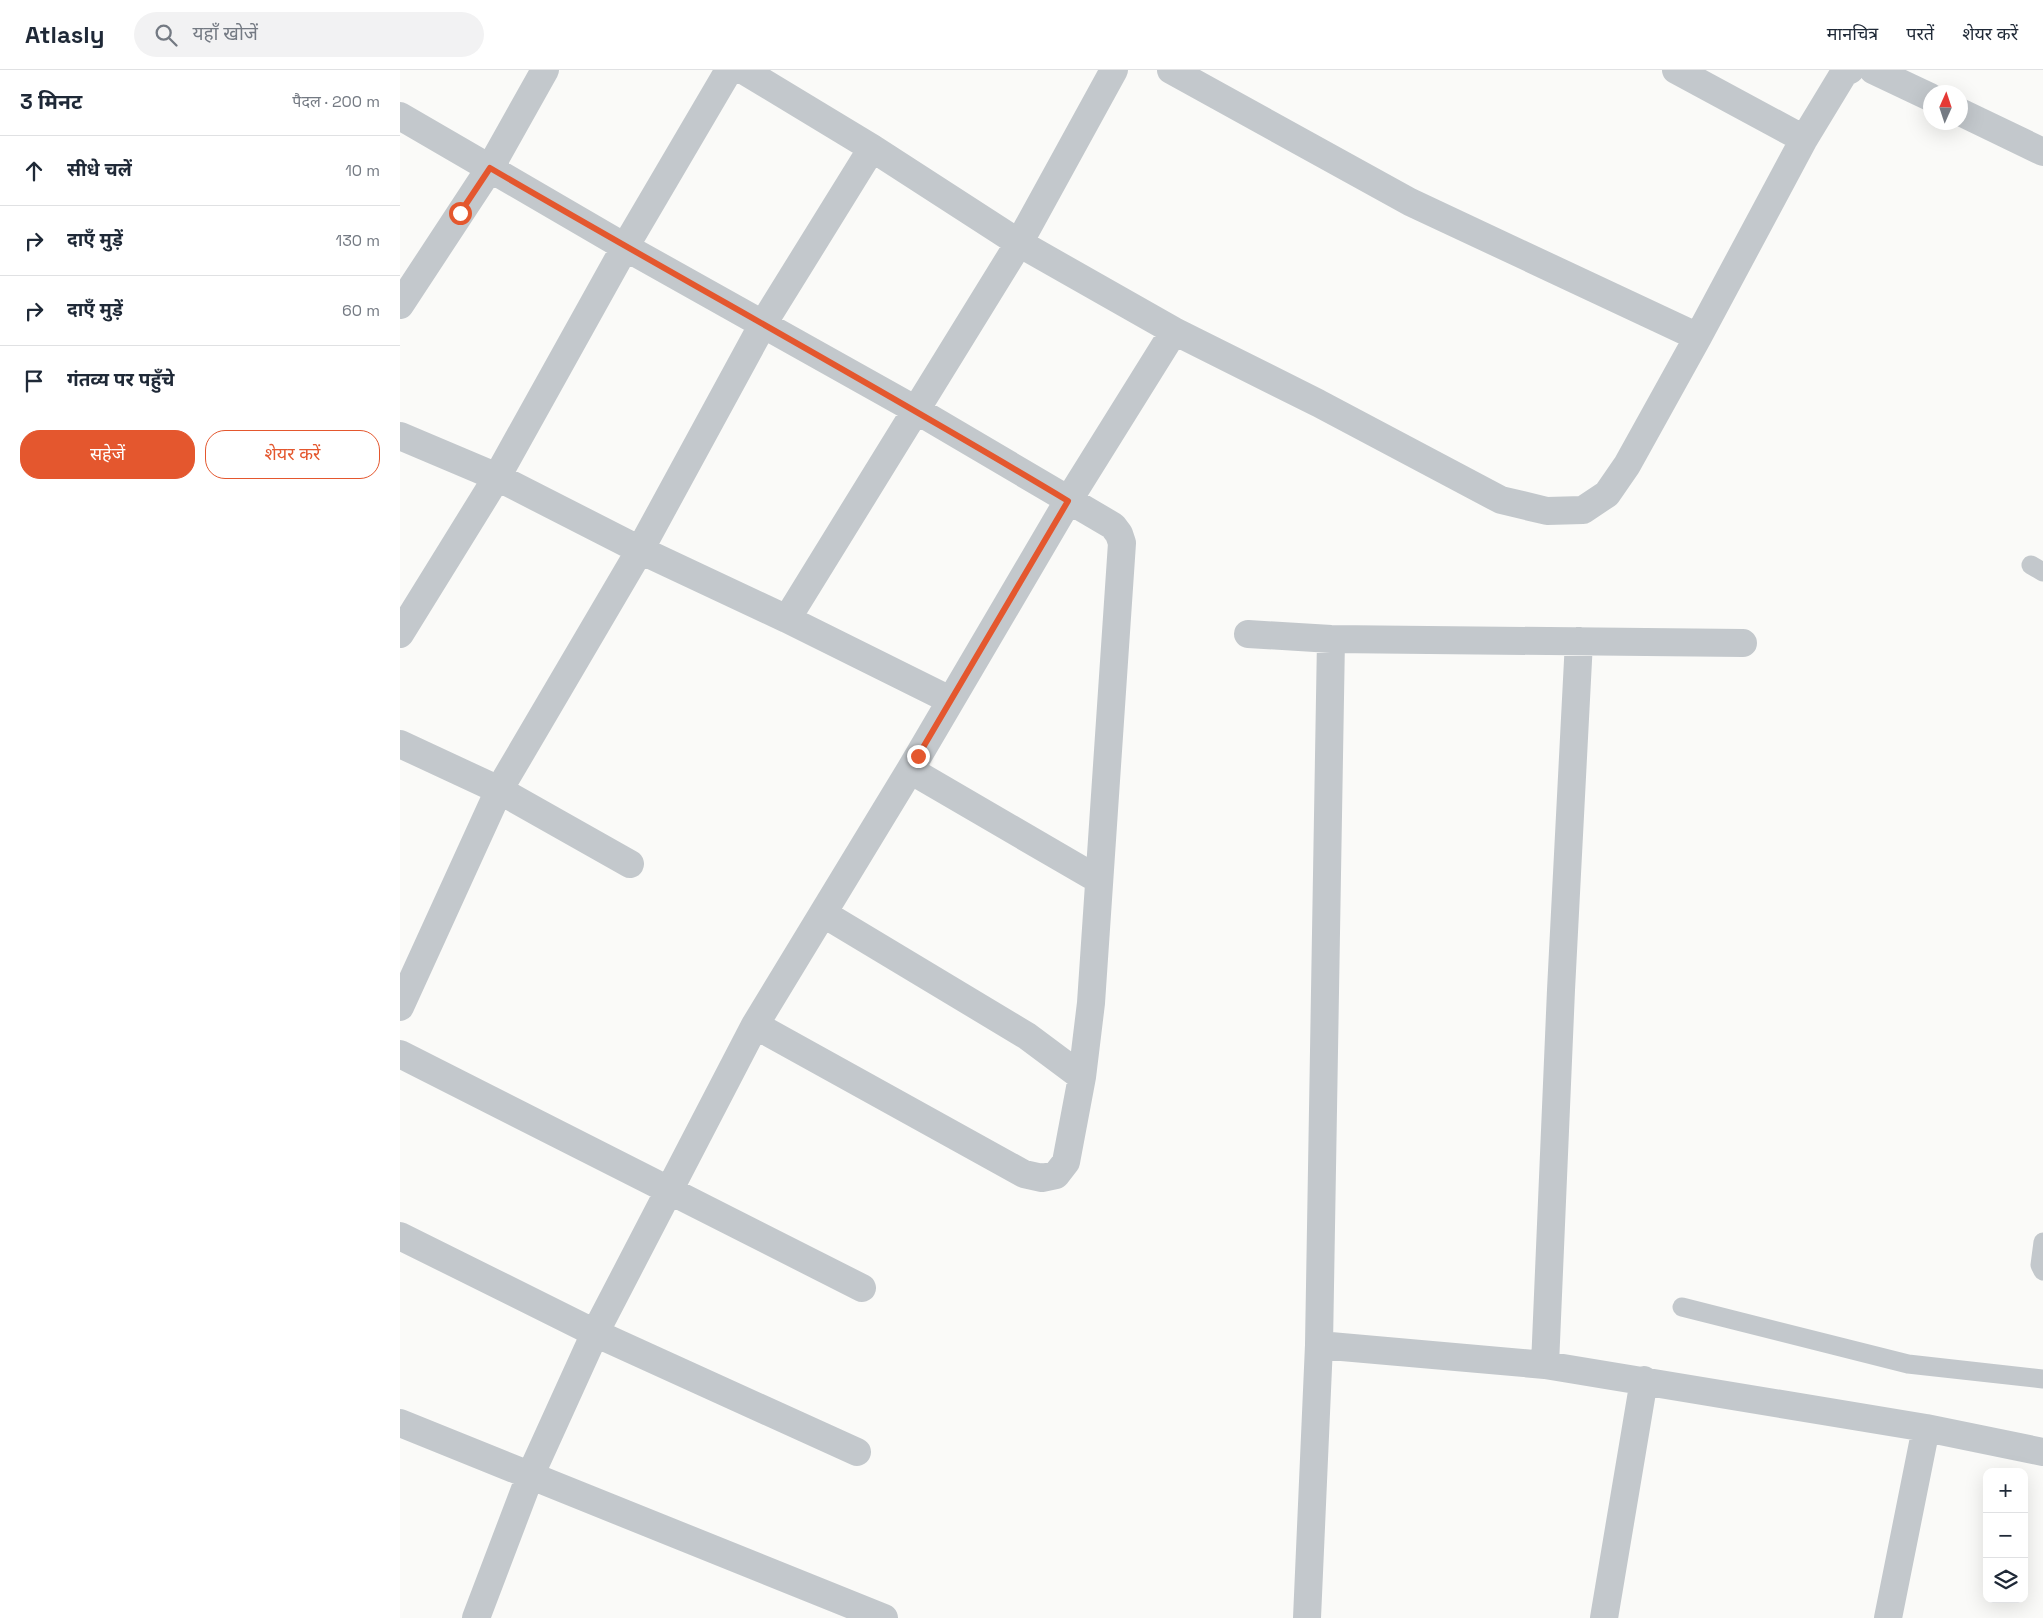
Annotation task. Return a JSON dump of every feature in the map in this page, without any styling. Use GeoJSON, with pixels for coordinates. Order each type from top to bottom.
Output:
{"type":"FeatureCollection","features":[{"type":"Feature","properties":{"kind":"street"},"geometry":{"type":"LineString","coordinates":[[400,304],[490,168],[545,70]]}},
{"type":"Feature","properties":{"kind":"street"},"geometry":{"type":"LineString","coordinates":[[400,634],[497,477],[625,247],[729,70]]}},
{"type":"Feature","properties":{"kind":"street"},"geometry":{"type":"LineString","coordinates":[[743,70],[872,148],[1018,243],[1174,331],[1318,403],[1501,500],[1547,511],[1583,510],[1607,494],[1627,465],[1804,139],[1844,73],[1850,70]]}},
{"type":"Feature","properties":{"kind":"street"},"geometry":{"type":"LineString","coordinates":[[788,619],[1018,243],[1114,70]]}},
{"type":"Feature","properties":{"kind":"street"},"geometry":{"type":"LineString","coordinates":[[1171,70],[1410,202],[1698,337]]}},
{"type":"Feature","properties":{"kind":"street"},"geometry":{"type":"LineString","coordinates":[[1676,70],[1804,139]]}},
{"type":"Feature","properties":{"kind":"street"},"geometry":{"type":"LineString","coordinates":[[1873,70],[1923,94]]}},
{"type":"Feature","properties":{"kind":"street"},"geometry":{"type":"LineString","coordinates":[[400,116],[625,247],[916,410],[1113,526],[1119,534],[1122,543],[1091,1002],[1082,1076],[1066,1162],[1056,1176],[1042,1178],[1024,1174],[755,1025]]}},
{"type":"Feature","properties":{"kind":"street"},"geometry":{"type":"LineString","coordinates":[[1968,116],[2043,152]]}},
{"type":"Feature","properties":{"kind":"street"},"geometry":{"type":"LineString","coordinates":[[400,1007],[499,790],[640,550],[763,324],[872,148]]}},
{"type":"Feature","properties":{"kind":"street"},"geometry":{"type":"LineString","coordinates":[[476,1618],[530,1476],[595,1334],[755,1025],[824,914],[1068,501],[1174,331]]}},
{"type":"Feature","properties":{"kind":"street"},"geometry":{"type":"LineString","coordinates":[[400,436],[497,477],[640,550],[788,619],[950,700]]}},
{"type":"Feature","properties":{"kind":"street"},"geometry":{"type":"LineString","coordinates":[[1248,634],[1332,639],[1742,643]]}},
{"type":"Feature","properties":{"kind":"street"},"geometry":{"type":"LineString","coordinates":[[1307,1618],[1319,1345],[1332,639]]}},
{"type":"Feature","properties":{"kind":"street"},"geometry":{"type":"LineString","coordinates":[[1545,1365],[1561,990],[1579,641]]}},
{"type":"Feature","properties":{"kind":"street"},"geometry":{"type":"LineString","coordinates":[[400,744],[499,790],[630,864]]}},
{"type":"Feature","properties":{"kind":"street"},"geometry":{"type":"LineString","coordinates":[[910,770],[1099,880]]}},
{"type":"Feature","properties":{"kind":"street"},"geometry":{"type":"LineString","coordinates":[[824,914],[1027,1036],[1082,1076]]}},
{"type":"Feature","properties":{"kind":"street"},"geometry":{"type":"LineString","coordinates":[[400,1054],[862,1288]]}},
{"type":"Feature","properties":{"kind":"street"},"geometry":{"type":"LineString","coordinates":[[400,1236],[595,1334],[857,1452]]}},
{"type":"Feature","properties":{"kind":"street"},"geometry":{"type":"LineString","coordinates":[[1319,1345],[1545,1365],[1926,1428],[2043,1452]]}},
{"type":"Feature","properties":{"kind":"street"},"geometry":{"type":"LineString","coordinates":[[1604,1618],[1644,1380]]}},
{"type":"Feature","properties":{"kind":"street"},"geometry":{"type":"LineString","coordinates":[[400,1423],[884,1618]]}},
{"type":"Feature","properties":{"kind":"street"},"geometry":{"type":"LineString","coordinates":[[1888,1618],[1926,1428]]}},
{"type":"Feature","properties":{"kind":"lane"},"geometry":{"type":"LineString","coordinates":[[2043,1242],[2040,1265],[2043,1271]]}},
{"type":"Feature","properties":{"kind":"lane"},"geometry":{"type":"LineString","coordinates":[[1682,1307],[1908,1364],[2043,1379]]}},
{"type":"Feature","properties":{"kind":"route"},"geometry":{"type":"LineString","coordinates":[[460,213],[490,168],[625,247],[916,410],[1068,501],[918,756]]}}]}
